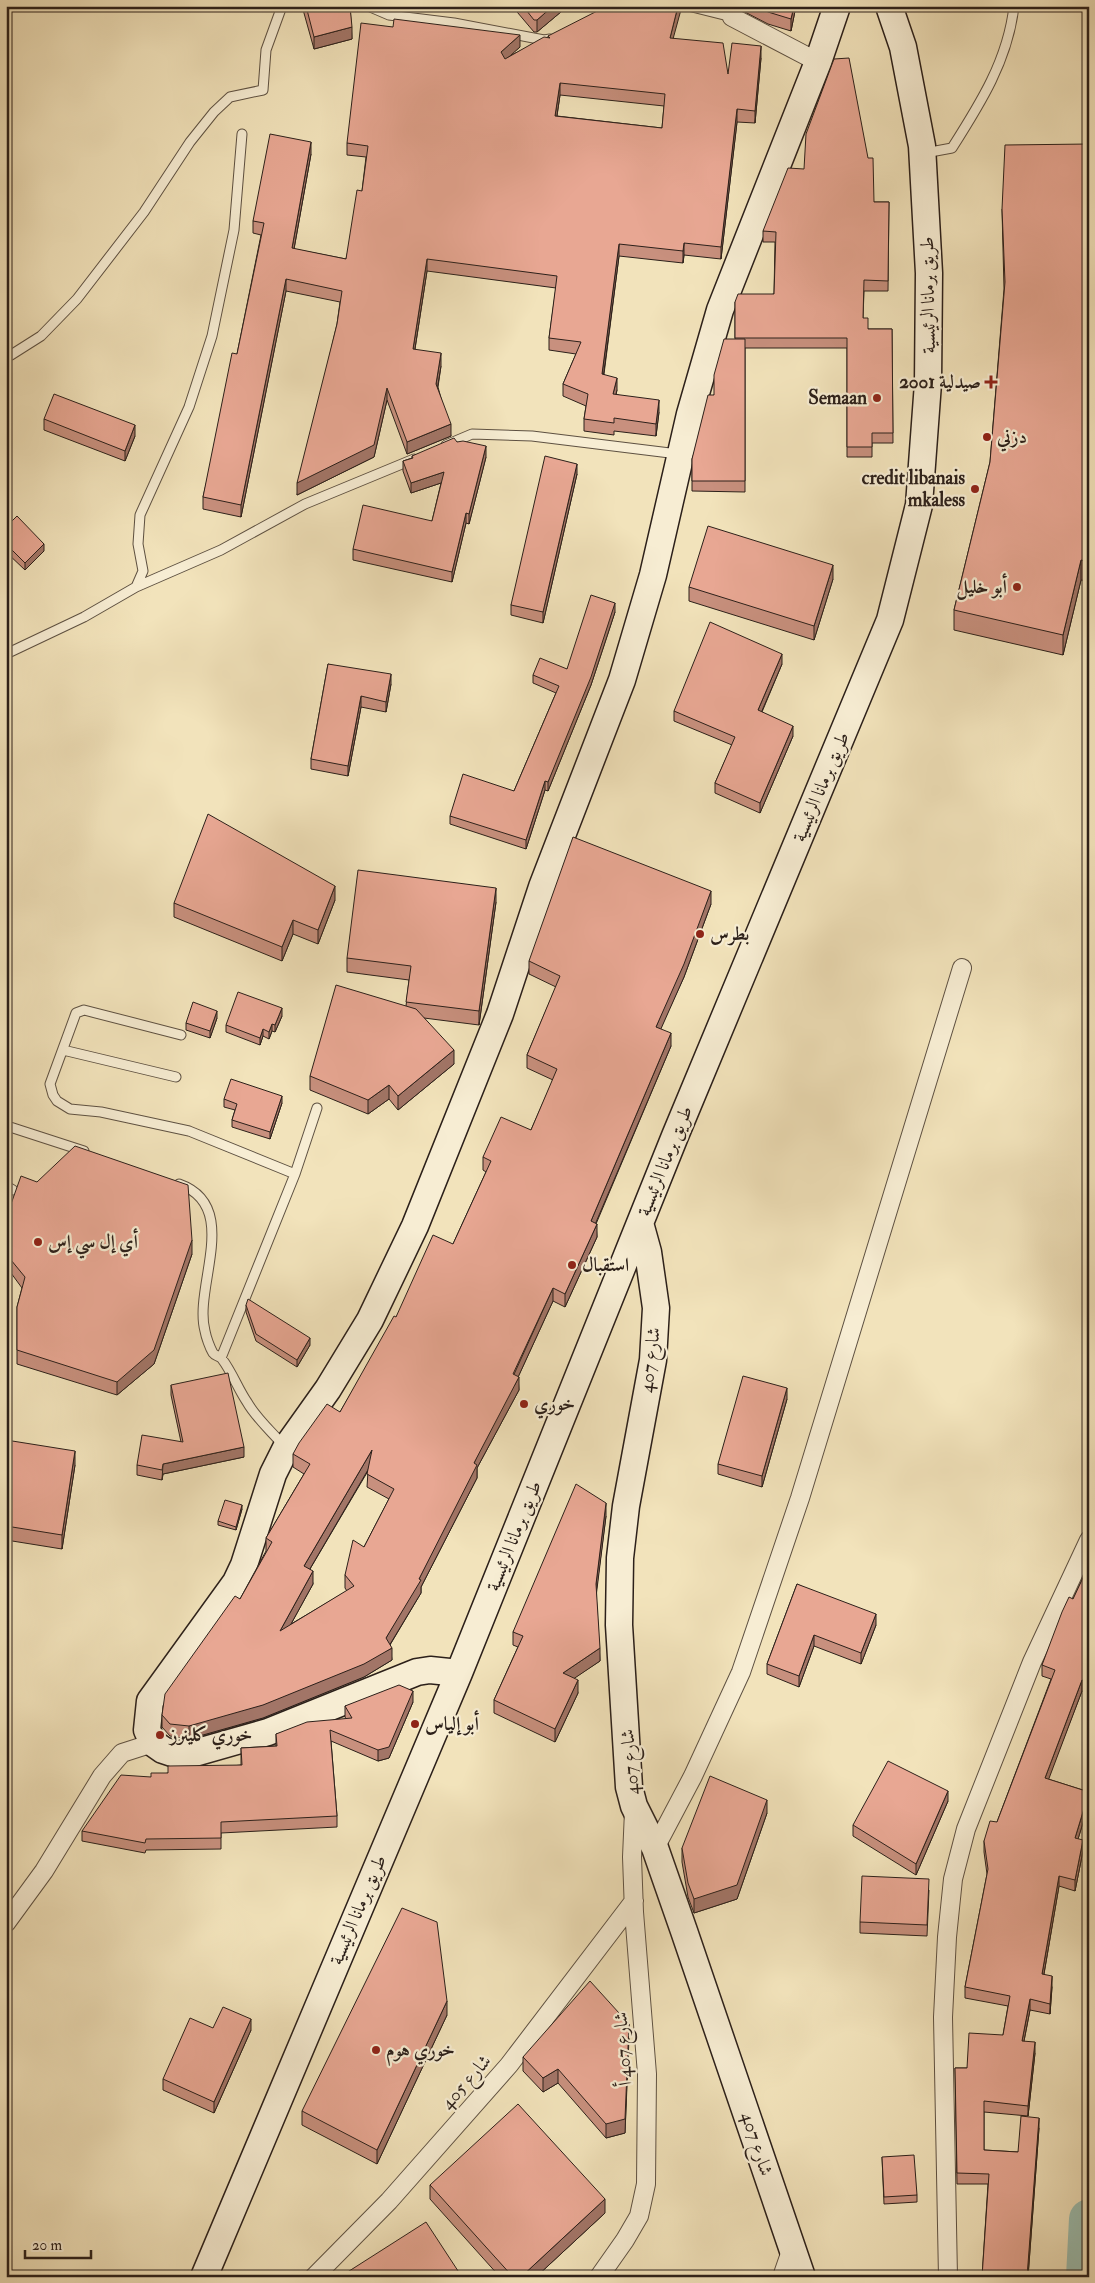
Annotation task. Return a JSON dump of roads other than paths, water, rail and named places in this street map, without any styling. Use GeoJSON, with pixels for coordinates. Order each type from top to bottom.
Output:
{"type":"FeatureCollection","features":[{"type":"Feature","properties":{"kind":"street"},"geometry":{"type":"LineString","coordinates":[[459,1673],[417,1672],[268,1732],[191,1754],[175,1754],[163,1750],[153,1743],[146,1730],[150,1701],[236,1582],[250,1546],[273,1474],[286,1448],[328,1389],[370,1320],[415,1226],[500,1014],[542,887],[622,680],[653,575],[680,454],[720,310],[818,62],[837,6]]}},
{"type":"Feature","properties":{"kind":"street","name":"طريق برمانا الرئيسية"},"geometry":{"type":"LineString","coordinates":[[204,2277],[459,1673],[640,1223],[890,620],[919,505],[928,383],[929,274],[923,153],[903,47],[889,6]]}},
{"type":"Feature","properties":{"kind":"street"},"geometry":{"type":"LineString","coordinates":[[733,11],[818,62]]}},
{"type":"Feature","properties":{"kind":"street"},"geometry":{"type":"LineString","coordinates":[[655,1848],[693,1776],[741,1672],[800,1498],[962,968]]}},
{"type":"Feature","properties":{"kind":"street","name":"شارع 407"},"geometry":{"type":"LineString","coordinates":[[640,1223],[653,1282],[656,1308],[653,1360],[626,1506],[619,1594],[629,1787],[634,1806],[655,1848],[748,2114],[802,2277]]}},
{"type":"Feature","properties":{"kind":"street"},"geometry":{"type":"LineString","coordinates":[[948,2277],[943,2017],[947,1938],[953,1880],[966,1829],[1032,1662],[1089,1540]]}},
{"type":"Feature","properties":{"kind":"street"},"geometry":{"type":"LineString","coordinates":[[6,1923],[44,1871],[102,1776],[122,1753],[153,1743]]}},
{"type":"Feature","properties":{"kind":"street","name":"شارع 407 أ"},"geometry":{"type":"LineString","coordinates":[[599,2277],[626,2240],[639,2216],[646,2184],[647,2074],[634,1901],[632,1857],[634,1806]]}},
{"type":"Feature","properties":{"kind":"street","name":"شارع 405"},"geometry":{"type":"LineString","coordinates":[[314,2277],[389,2201],[509,2066],[634,1901]]}},
{"type":"Feature","properties":{"kind":"street"},"geometry":{"type":"LineString","coordinates":[[782,2277],[792,2248]]}},
{"type":"Feature","properties":{"kind":"lane"},"geometry":{"type":"LineString","coordinates":[[6,356],[11,355],[40,336],[77,299],[144,212],[190,142],[214,112],[230,97],[263,90],[266,50],[282,6]]}},
{"type":"Feature","properties":{"kind":"lane"},"geometry":{"type":"LineString","coordinates":[[368,6],[389,15],[454,23],[544,40],[557,37]]}},
{"type":"Feature","properties":{"kind":"lane"},"geometry":{"type":"LineString","coordinates":[[688,6],[733,11]]}},
{"type":"Feature","properties":{"kind":"lane"},"geometry":{"type":"LineString","coordinates":[[923,153],[952,148],[986,94],[1009,38],[1014,6]]}},
{"type":"Feature","properties":{"kind":"lane"},"geometry":{"type":"LineString","coordinates":[[136,587],[143,571],[138,544],[140,515],[189,407],[212,336],[234,230],[242,134]]}},
{"type":"Feature","properties":{"kind":"lane"},"geometry":{"type":"LineString","coordinates":[[437,449],[472,434],[532,436],[680,454]]}},
{"type":"Feature","properties":{"kind":"lane"},"geometry":{"type":"LineString","coordinates":[[6,654],[84,617],[136,587],[221,550],[305,504],[420,456]]}},
{"type":"Feature","properties":{"kind":"lane"},"geometry":{"type":"LineString","coordinates":[[181,1035],[84,1010],[76,1014],[62,1050],[50,1084],[52,1094],[57,1101],[70,1109],[101,1112],[189,1131],[295,1174]]}},
{"type":"Feature","properties":{"kind":"lane"},"geometry":{"type":"LineString","coordinates":[[62,1050],[176,1076]]}},
{"type":"Feature","properties":{"kind":"lane"},"geometry":{"type":"LineString","coordinates":[[221,1358],[295,1174],[317,1108]]}},
{"type":"Feature","properties":{"kind":"lane"},"geometry":{"type":"LineString","coordinates":[[6,1128],[10,1127],[90,1153]]}},
{"type":"Feature","properties":{"kind":"lane"},"geometry":{"type":"LineString","coordinates":[[173,1182],[198,1194],[208,1210],[212,1232],[209,1274],[203,1306],[204,1331],[214,1353],[221,1358],[248,1404],[286,1448]]}},
{"type":"Feature","properties":{"kind":"waterway"},"geometry":{"type":"LineString","coordinates":[[1086,2277],[1089,2219]]}},
{"type":"Feature","properties":{"kind":"place","name":"صيدلية 2001"},"geometry":{"type":"Point","coordinates":[991,382]}},
{"type":"Feature","properties":{"kind":"place","name":"Semaan"},"geometry":{"type":"Point","coordinates":[877,398]}},
{"type":"Feature","properties":{"kind":"place","name":"دزني"},"geometry":{"type":"Point","coordinates":[987,437]}},
{"type":"Feature","properties":{"kind":"place","name":"credit libanais mkaless"},"geometry":{"type":"Point","coordinates":[975,489]}},
{"type":"Feature","properties":{"kind":"place","name":"أبو خليل"},"geometry":{"type":"Point","coordinates":[1017,587]}},
{"type":"Feature","properties":{"kind":"place","name":"بطرس"},"geometry":{"type":"Point","coordinates":[700,934]}},
{"type":"Feature","properties":{"kind":"place","name":"أي إل سي إس"},"geometry":{"type":"Point","coordinates":[38,1242]}},
{"type":"Feature","properties":{"kind":"place","name":"استقبال"},"geometry":{"type":"Point","coordinates":[572,1265]}},
{"type":"Feature","properties":{"kind":"place","name":"خوري"},"geometry":{"type":"Point","coordinates":[524,1404]}},
{"type":"Feature","properties":{"kind":"place","name":"أبو إلياس"},"geometry":{"type":"Point","coordinates":[415,1724]}},
{"type":"Feature","properties":{"kind":"place","name":"خوري كلينرز"},"geometry":{"type":"Point","coordinates":[160,1735]}},
{"type":"Feature","properties":{"kind":"place","name":"خوري هوم"},"geometry":{"type":"Point","coordinates":[376,2050]}}]}
